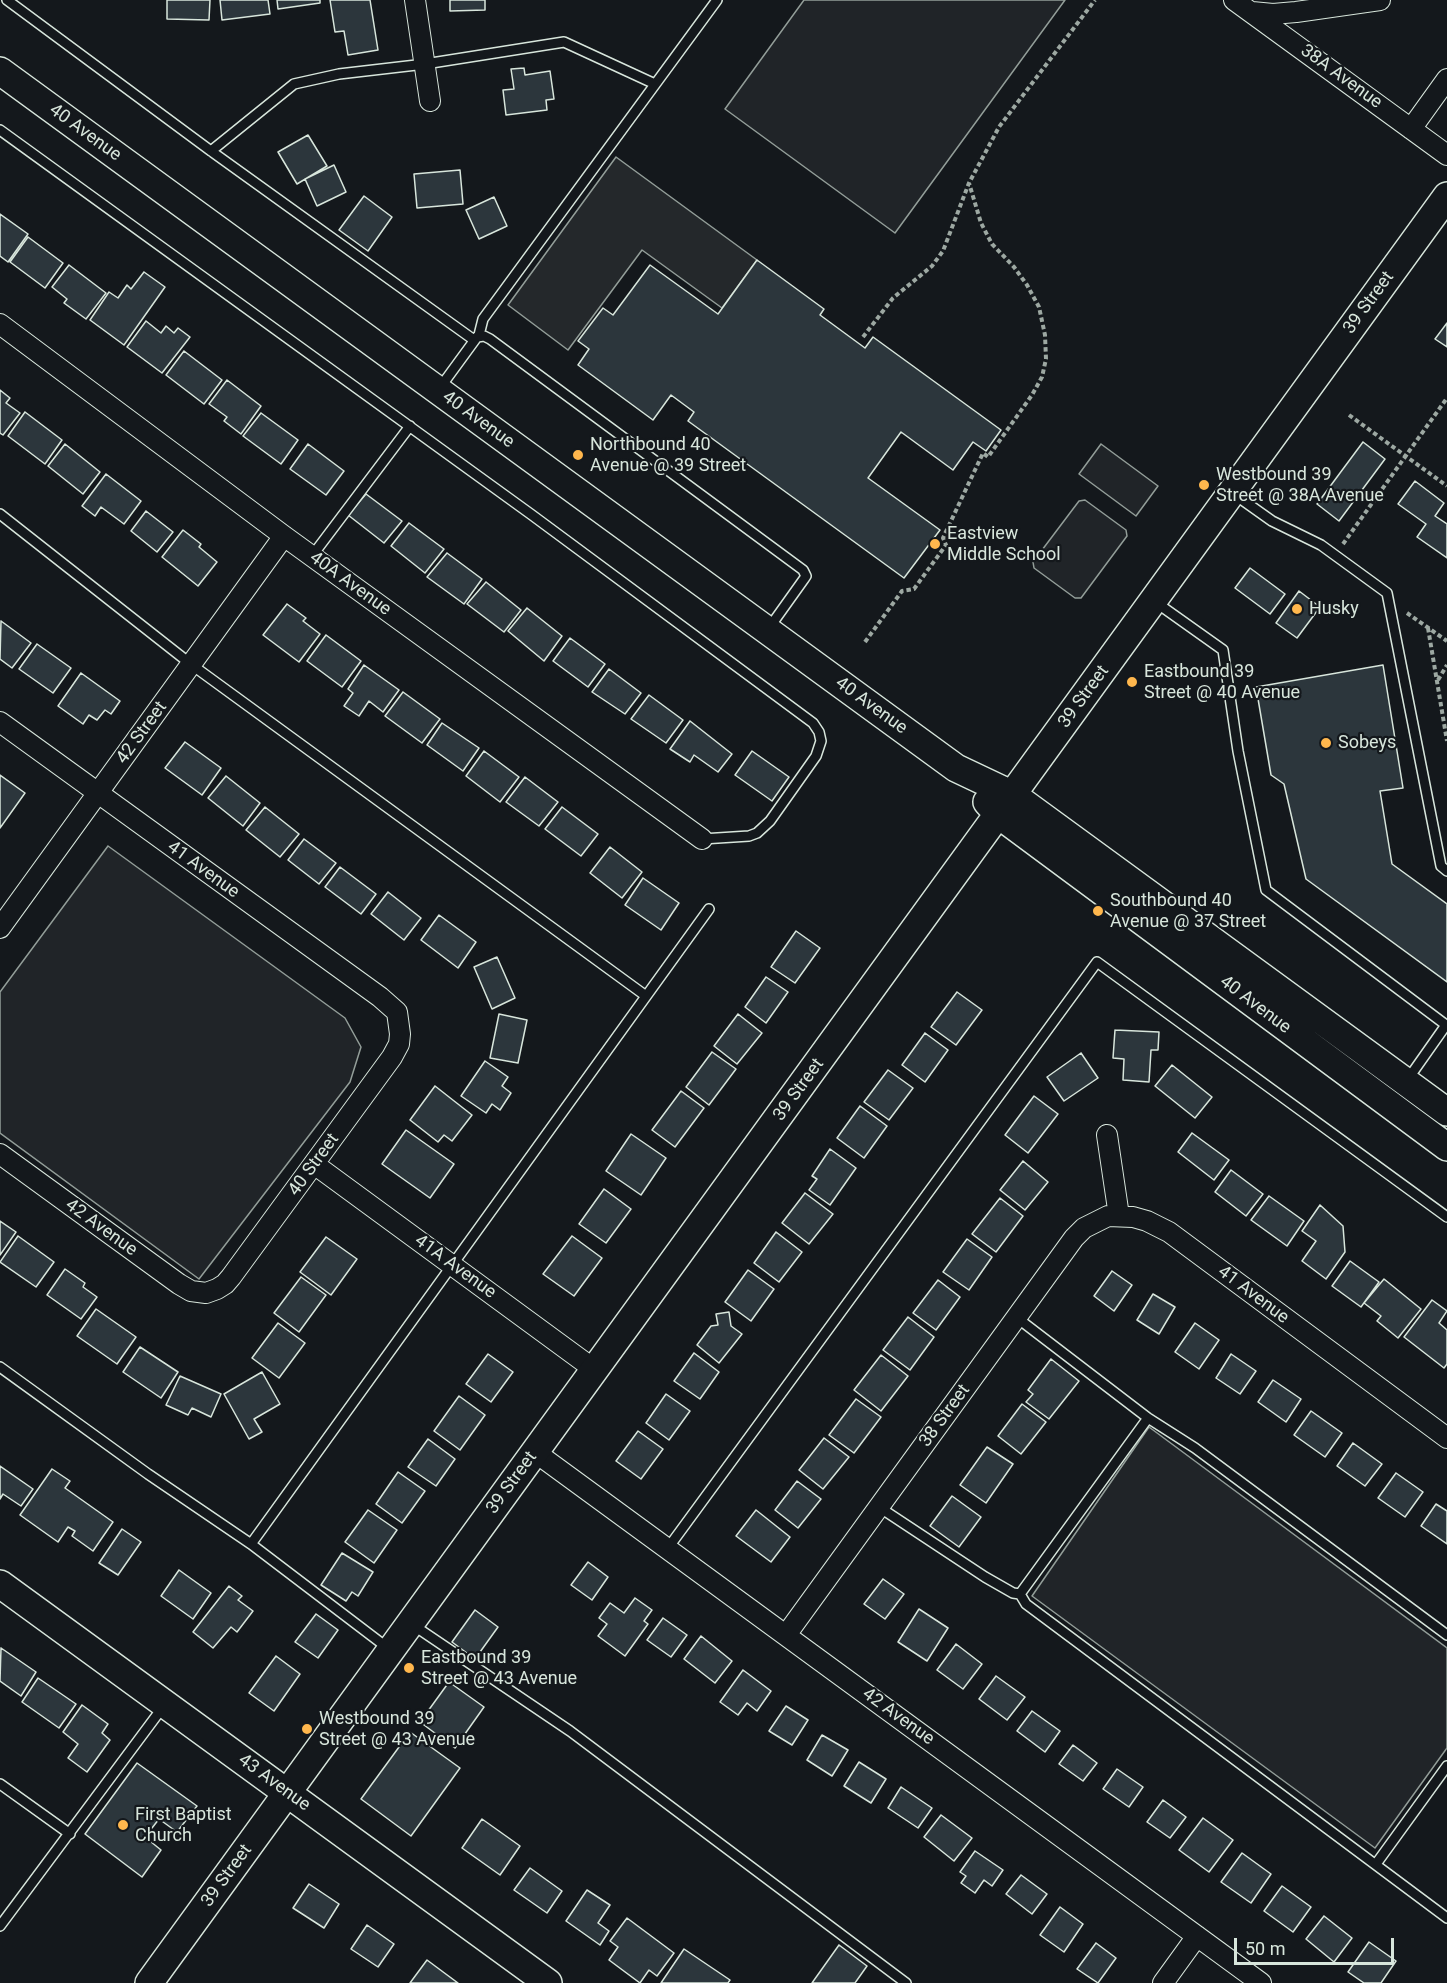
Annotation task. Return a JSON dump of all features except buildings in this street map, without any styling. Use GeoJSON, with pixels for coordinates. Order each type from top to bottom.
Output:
{"type":"FeatureCollection","features":[{"type":"Feature","properties":{"kind":"street"},"geometry":{"type":"LineString","coordinates":[[415,0],[430,101]]}},
{"type":"Feature","properties":{"kind":"street","name":"38A Avenue"},"geometry":{"type":"LineString","coordinates":[[1234,0],[1447,155]]}},
{"type":"Feature","properties":{"kind":"street"},"geometry":{"type":"LineString","coordinates":[[1251,12],[1273,14],[1296,12],[1380,0]]}},
{"type":"Feature","properties":{"kind":"street","name":"40 Avenue"},"geometry":{"type":"LineString","coordinates":[[0,71],[1006,805],[1447,1147]]}},
{"type":"Feature","properties":{"kind":"street"},"geometry":{"type":"LineString","coordinates":[[1411,129],[1447,79]]}},
{"type":"Feature","properties":{"kind":"street","name":"39 Street"},"geometry":{"type":"LineString","coordinates":[[149,1983],[1447,196]]}},
{"type":"Feature","properties":{"kind":"street","name":"40A Avenue"},"geometry":{"type":"LineString","coordinates":[[0,324],[284,536],[702,839]]}},
{"type":"Feature","properties":{"kind":"street","name":"42 Street"},"geometry":{"type":"LineString","coordinates":[[0,928],[284,536]]}},
{"type":"Feature","properties":{"kind":"street","name":"41 Avenue"},"geometry":{"type":"LineString","coordinates":[[0,722],[380,997],[397,1012],[400,1022]]}},
{"type":"Feature","properties":{"kind":"street","name":"40 Avenue"},"geometry":{"type":"LineString","coordinates":[[1006,805],[1406,1081],[1447,1112]]}},
{"type":"Feature","properties":{"kind":"street","name":"40 Street"},"geometry":{"type":"LineString","coordinates":[[206,1293],[225,1284],[392,1057],[399,1044],[400,1022]]}},
{"type":"Feature","properties":{"kind":"street"},"geometry":{"type":"LineString","coordinates":[[1107,1135],[1119,1216]]}},
{"type":"Feature","properties":{"kind":"street","name":"42 Avenue"},"geometry":{"type":"LineString","coordinates":[[0,1154],[179,1284],[191,1291],[206,1293]]}},
{"type":"Feature","properties":{"kind":"street","name":"41A Avenue"},"geometry":{"type":"LineString","coordinates":[[314,1164],[595,1370]]}},
{"type":"Feature","properties":{"kind":"street","name":"41 Avenue"},"geometry":{"type":"LineString","coordinates":[[1119,1216],[1147,1221],[1169,1232],[1447,1438]]}},
{"type":"Feature","properties":{"kind":"street","name":"38 Street"},"geometry":{"type":"LineString","coordinates":[[786,1635],[1074,1238],[1097,1220],[1119,1216]]}},
{"type":"Feature","properties":{"kind":"street","name":"42 Avenue"},"geometry":{"type":"LineString","coordinates":[[535,1452],[1261,1983]]}},
{"type":"Feature","properties":{"kind":"street","name":"43 Avenue"},"geometry":{"type":"LineString","coordinates":[[0,1584],[548,1983]]}},
{"type":"Feature","properties":{"kind":"street"},"geometry":{"type":"LineString","coordinates":[[1163,1983],[1197,1936]]}},
{"type":"Feature","properties":{"kind":"lane"},"geometry":{"type":"LineString","coordinates":[[7,0],[211,151],[476,338],[486,337],[499,346],[803,570],[806,576],[767,630]]}},
{"type":"Feature","properties":{"kind":"lane"},"geometry":{"type":"LineString","coordinates":[[437,391],[476,338],[483,319],[717,0]]}},
{"type":"Feature","properties":{"kind":"lane"},"geometry":{"type":"LineString","coordinates":[[211,151],[294,84],[339,74],[425,64],[564,42],[655,84]]}},
{"type":"Feature","properties":{"kind":"lane"},"geometry":{"type":"LineString","coordinates":[[0,129],[410,426],[813,723],[819,732],[821,741],[816,756],[770,821],[757,833],[749,836],[702,839]]}},
{"type":"Feature","properties":{"kind":"lane"},"geometry":{"type":"LineString","coordinates":[[312,556],[410,426]]}},
{"type":"Feature","properties":{"kind":"lane"},"geometry":{"type":"LineString","coordinates":[[1232,492],[1272,521],[1322,545],[1387,593],[1441,866],[1447,871]]}},
{"type":"Feature","properties":{"kind":"lane"},"geometry":{"type":"LineString","coordinates":[[0,514],[192,665],[646,996]]}},
{"type":"Feature","properties":{"kind":"lane"},"geometry":{"type":"LineString","coordinates":[[1154,601],[1223,650],[1238,751],[1266,890],[1447,1025],[1406,1081]]}},
{"type":"Feature","properties":{"kind":"lane"},"geometry":{"type":"LineString","coordinates":[[250,1544],[709,909]]}},
{"type":"Feature","properties":{"kind":"lane"},"geometry":{"type":"LineString","coordinates":[[668,1548],[1097,962],[1447,1217]]}},
{"type":"Feature","properties":{"kind":"lane"},"geometry":{"type":"LineString","coordinates":[[1016,1317],[1148,1418],[1196,1448],[1447,1635]]}},
{"type":"Feature","properties":{"kind":"lane"},"geometry":{"type":"LineString","coordinates":[[0,1367],[148,1474],[250,1544],[391,1650]]}},
{"type":"Feature","properties":{"kind":"lane"},"geometry":{"type":"LineString","coordinates":[[1020,1594],[1148,1418]]}},
{"type":"Feature","properties":{"kind":"lane"},"geometry":{"type":"LineString","coordinates":[[879,1507],[985,1577],[1013,1593],[1020,1594]]}},
{"type":"Feature","properties":{"kind":"lane"},"geometry":{"type":"LineString","coordinates":[[1020,1594],[1026,1604],[1447,1918]]}},
{"type":"Feature","properties":{"kind":"lane"},"geometry":{"type":"LineString","coordinates":[[411,1623],[570,1731],[906,1983]]}},
{"type":"Feature","properties":{"kind":"lane"},"geometry":{"type":"LineString","coordinates":[[0,1926],[165,1704]]}},
{"type":"Feature","properties":{"kind":"lane"},"geometry":{"type":"LineString","coordinates":[[1376,1864],[1447,1766]]}},
{"type":"Feature","properties":{"kind":"lane"},"geometry":{"type":"LineString","coordinates":[[0,1784],[70,1834]]}},
{"type":"Feature","properties":{"kind":"path"},"geometry":{"type":"LineString","coordinates":[[863,337],[893,298],[932,266],[943,251],[969,183],[999,127],[1095,0]]}},
{"type":"Feature","properties":{"kind":"path"},"geometry":{"type":"LineString","coordinates":[[865,642],[902,591],[914,589],[946,545],[943,538],[983,453],[988,457],[1042,377],[1046,359],[1045,335],[1039,307],[1014,267],[992,244],[981,223],[969,183]]}},
{"type":"Feature","properties":{"kind":"path"},"geometry":{"type":"LineString","coordinates":[[1335,555],[1447,398]]}},
{"type":"Feature","properties":{"kind":"path"},"geometry":{"type":"LineString","coordinates":[[1349,415],[1447,486]]}},
{"type":"Feature","properties":{"kind":"path"},"geometry":{"type":"LineString","coordinates":[[1389,601],[1447,641]]}},
{"type":"Feature","properties":{"kind":"path"},"geometry":{"type":"LineString","coordinates":[[1428,628],[1447,741]]}},
{"type":"Feature","properties":{"kind":"path"},"geometry":{"type":"LineString","coordinates":[[1437,680],[1447,665]]}},
{"type":"Feature","properties":{"kind":"shaded area"},"geometry":{"type":"Polygon","coordinates":[[[804,0],[1065,0],[895,233],[725,109],[804,0]]]}},
{"type":"Feature","properties":{"kind":"shaded area"},"geometry":{"type":"Polygon","coordinates":[[[616,157],[757,260],[722,308],[642,250],[568,350],[508,305],[616,157]]]}},
{"type":"Feature","properties":{"kind":"shaded area"},"geometry":{"type":"Polygon","coordinates":[[[1101,444],[1158,486],[1136,516],[1079,474],[1101,444]]]}},
{"type":"Feature","properties":{"kind":"shaded area"},"geometry":{"type":"Polygon","coordinates":[[[1085,500],[1126,530],[1127,536],[1081,598],[1075,598],[1034,568],[1033,562],[1079,501],[1085,500]]]}},
{"type":"Feature","properties":{"kind":"shaded area"},"geometry":{"type":"Polygon","coordinates":[[[108,846],[345,1018],[361,1047],[350,1082],[199,1279],[0,1133],[0,992],[108,846]]]}},
{"type":"Feature","properties":{"kind":"shaded area"},"geometry":{"type":"Polygon","coordinates":[[[1149,1427],[1447,1648],[1447,1748],[1375,1848],[1032,1596],[1149,1427]]]}},
{"type":"Feature","properties":{"kind":"place","name":"Northbound 40 Avenue @ 39 Street"},"geometry":{"type":"Point","coordinates":[578,455]}},
{"type":"Feature","properties":{"kind":"place","name":"Westbound 39 Street @ 38A Avenue"},"geometry":{"type":"Point","coordinates":[1204,485]}},
{"type":"Feature","properties":{"kind":"place","name":"Eastview Middle School"},"geometry":{"type":"Point","coordinates":[935,544]}},
{"type":"Feature","properties":{"kind":"place","name":"Husky"},"geometry":{"type":"Point","coordinates":[1297,609]}},
{"type":"Feature","properties":{"kind":"place","name":"Eastbound 39 Street @ 40 Avenue"},"geometry":{"type":"Point","coordinates":[1132,682]}},
{"type":"Feature","properties":{"kind":"place","name":"Sobeys"},"geometry":{"type":"Point","coordinates":[1326,743]}},
{"type":"Feature","properties":{"kind":"place","name":"Southbound 40 Avenue @ 37 Street"},"geometry":{"type":"Point","coordinates":[1098,911]}},
{"type":"Feature","properties":{"kind":"place","name":"Eastbound 39 Street @ 43 Avenue"},"geometry":{"type":"Point","coordinates":[409,1668]}},
{"type":"Feature","properties":{"kind":"place","name":"Westbound 39 Street @ 43 Avenue"},"geometry":{"type":"Point","coordinates":[307,1729]}},
{"type":"Feature","properties":{"kind":"place","name":"First Baptist Church"},"geometry":{"type":"Point","coordinates":[123,1825]}}]}
